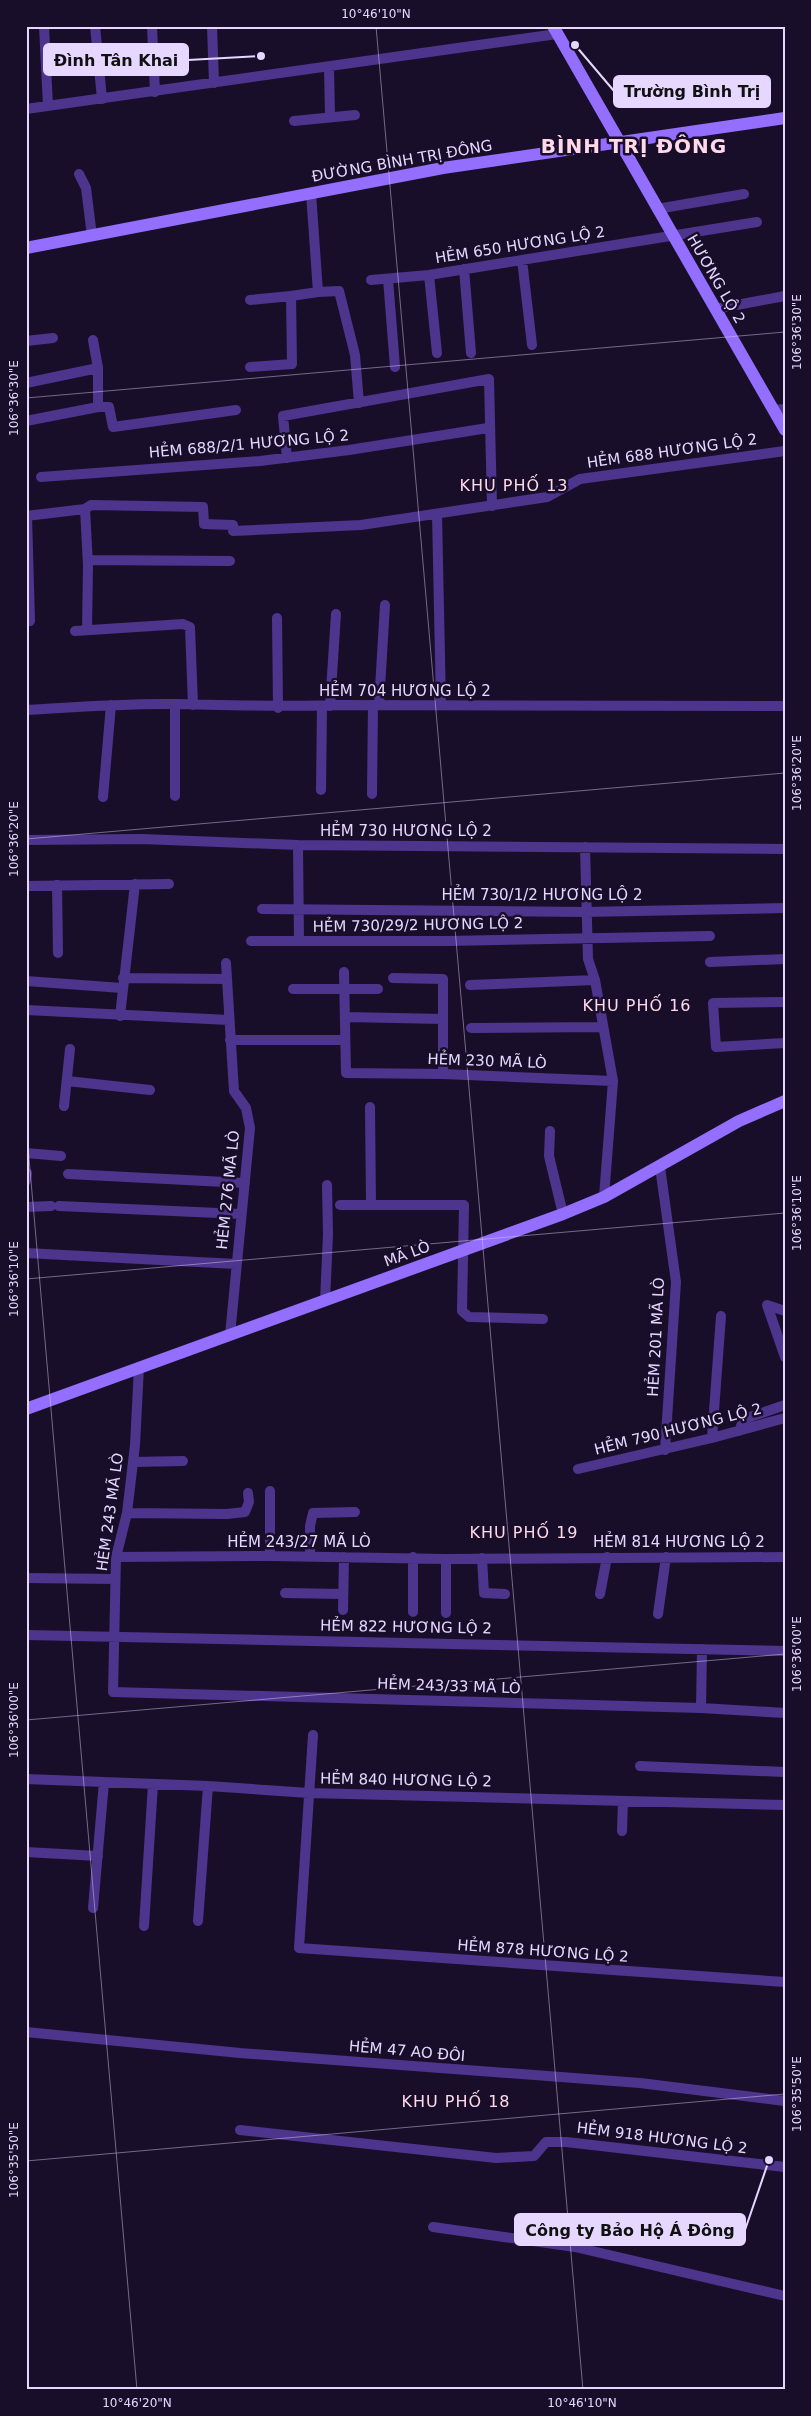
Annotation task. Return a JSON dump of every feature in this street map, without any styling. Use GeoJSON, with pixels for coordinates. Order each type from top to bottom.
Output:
{"type":"FeatureCollection","features":[{"type":"Feature","properties":{"kind":"main road"},"geometry":{"type":"LineString","coordinates":[[555,30],[620,143]]}},
{"type":"Feature","properties":{"kind":"main road","name":"ĐƯỜNG BÌNH TRỊ ĐÔNG"},"geometry":{"type":"LineString","coordinates":[[26,248],[443,168],[785,118]]}},
{"type":"Feature","properties":{"kind":"main road","name":"HƯƠNG LỘ 2"},"geometry":{"type":"LineString","coordinates":[[620,143],[672,236],[779,410],[785,430]]}},
{"type":"Feature","properties":{"kind":"main road","name":"MÃ LÒ"},"geometry":{"type":"LineString","coordinates":[[26,1409],[563,1214],[604,1197],[739,1121],[785,1101]]}},
{"type":"Feature","properties":{"kind":"street"},"geometry":{"type":"LineString","coordinates":[[44,26],[48,106]]}},
{"type":"Feature","properties":{"kind":"street"},"geometry":{"type":"LineString","coordinates":[[95,26],[102,99]]}},
{"type":"Feature","properties":{"kind":"street"},"geometry":{"type":"LineString","coordinates":[[152,26],[155,92]]}},
{"type":"Feature","properties":{"kind":"street"},"geometry":{"type":"LineString","coordinates":[[212,26],[214,83]]}},
{"type":"Feature","properties":{"kind":"street"},"geometry":{"type":"LineString","coordinates":[[26,110],[329,67],[555,30]]}},
{"type":"Feature","properties":{"kind":"street"},"geometry":{"type":"LineString","coordinates":[[329,67],[330,117]]}},
{"type":"Feature","properties":{"kind":"street"},"geometry":{"type":"LineString","coordinates":[[294,121],[355,115]]}},
{"type":"Feature","properties":{"kind":"street"},"geometry":{"type":"LineString","coordinates":[[78,174],[86,188],[92,236]]}},
{"type":"Feature","properties":{"kind":"street"},"geometry":{"type":"LineString","coordinates":[[311,193],[318,292]]}},
{"type":"Feature","properties":{"kind":"street"},"geometry":{"type":"LineString","coordinates":[[657,209],[744,194]]}},
{"type":"Feature","properties":{"kind":"street","name":"HẺM 650 HƯƠNG LỘ 2"},"geometry":{"type":"LineString","coordinates":[[372,280],[429,275],[757,222]]}},
{"type":"Feature","properties":{"kind":"street"},"geometry":{"type":"LineString","coordinates":[[522,260],[532,345]]}},
{"type":"Feature","properties":{"kind":"street"},"geometry":{"type":"LineString","coordinates":[[464,269],[471,353]]}},
{"type":"Feature","properties":{"kind":"street"},"geometry":{"type":"LineString","coordinates":[[429,275],[437,353]]}},
{"type":"Feature","properties":{"kind":"street"},"geometry":{"type":"LineString","coordinates":[[388,279],[395,367]]}},
{"type":"Feature","properties":{"kind":"street"},"geometry":{"type":"LineString","coordinates":[[250,300],[339,291],[355,355],[359,403]]}},
{"type":"Feature","properties":{"kind":"street"},"geometry":{"type":"LineString","coordinates":[[250,367],[292,364],[291,296]]}},
{"type":"Feature","properties":{"kind":"street"},"geometry":{"type":"LineString","coordinates":[[715,308],[785,296]]}},
{"type":"Feature","properties":{"kind":"street"},"geometry":{"type":"LineString","coordinates":[[26,341],[53,338]]}},
{"type":"Feature","properties":{"kind":"street"},"geometry":{"type":"LineString","coordinates":[[93,340],[98,368],[98,407]]}},
{"type":"Feature","properties":{"kind":"street"},"geometry":{"type":"LineString","coordinates":[[26,382],[98,368]]}},
{"type":"Feature","properties":{"kind":"street"},"geometry":{"type":"LineString","coordinates":[[287,458],[283,416],[489,379],[488,428],[492,506]]}},
{"type":"Feature","properties":{"kind":"street"},"geometry":{"type":"LineString","coordinates":[[26,421],[98,407],[109,407],[113,427],[236,410]]}},
{"type":"Feature","properties":{"kind":"street","name":"HẺM 688/2/1 HƯƠNG LỘ 2"},"geometry":{"type":"LineString","coordinates":[[41,477],[287,458],[488,428]]}},
{"type":"Feature","properties":{"kind":"street","name":"HẺM 688 HƯƠNG LỘ 2"},"geometry":{"type":"LineString","coordinates":[[85,509],[91,505],[203,507],[204,524],[233,525],[233,531],[361,526],[547,498],[580,479],[785,451]]}},
{"type":"Feature","properties":{"kind":"street"},"geometry":{"type":"LineString","coordinates":[[30,621],[27,516],[85,509],[88,560],[87,630]]}},
{"type":"Feature","properties":{"kind":"street"},"geometry":{"type":"LineString","coordinates":[[437,514],[441,705]]}},
{"type":"Feature","properties":{"kind":"street"},"geometry":{"type":"LineString","coordinates":[[88,560],[230,561]]}},
{"type":"Feature","properties":{"kind":"street"},"geometry":{"type":"LineString","coordinates":[[372,794],[376,705],[385,605]]}},
{"type":"Feature","properties":{"kind":"street"},"geometry":{"type":"LineString","coordinates":[[321,790],[326,706],[336,614]]}},
{"type":"Feature","properties":{"kind":"street"},"geometry":{"type":"LineString","coordinates":[[277,618],[278,708]]}},
{"type":"Feature","properties":{"kind":"street"},"geometry":{"type":"LineString","coordinates":[[75,631],[183,624],[190,627],[193,705]]}},
{"type":"Feature","properties":{"kind":"street"},"geometry":{"type":"LineString","coordinates":[[175,704],[175,796]]}},
{"type":"Feature","properties":{"kind":"street","name":"HẺM 704 HƯƠNG LỘ 2"},"geometry":{"type":"LineString","coordinates":[[26,710],[111,705],[175,704],[278,708],[376,705],[785,706]]}},
{"type":"Feature","properties":{"kind":"street"},"geometry":{"type":"LineString","coordinates":[[103,797],[111,705]]}},
{"type":"Feature","properties":{"kind":"street","name":"HẺM 730 HƯƠNG LỘ 2"},"geometry":{"type":"LineString","coordinates":[[26,840],[142,840],[298,845],[785,848]]}},
{"type":"Feature","properties":{"kind":"street"},"geometry":{"type":"LineString","coordinates":[[298,845],[299,941]]}},
{"type":"Feature","properties":{"kind":"street"},"geometry":{"type":"LineString","coordinates":[[585,847],[585,912],[588,959],[595,980],[613,1081],[604,1197]]}},
{"type":"Feature","properties":{"kind":"street"},"geometry":{"type":"LineString","coordinates":[[120,1016],[122,983],[135,884]]}},
{"type":"Feature","properties":{"kind":"street"},"geometry":{"type":"LineString","coordinates":[[26,886],[169,884]]}},
{"type":"Feature","properties":{"kind":"street"},"geometry":{"type":"LineString","coordinates":[[57,886],[58,953]]}},
{"type":"Feature","properties":{"kind":"street","name":"HẺM 730/1/2 HƯƠNG LỘ 2"},"geometry":{"type":"LineString","coordinates":[[262,909],[585,912],[785,908]]}},
{"type":"Feature","properties":{"kind":"street","name":"HẺM 730/29/2 HƯƠNG LỘ 2"},"geometry":{"type":"LineString","coordinates":[[251,941],[448,941],[710,936]]}},
{"type":"Feature","properties":{"kind":"street"},"geometry":{"type":"LineString","coordinates":[[710,962],[785,959]]}},
{"type":"Feature","properties":{"kind":"street","name":"HẺM 276 MÃ LÒ"},"geometry":{"type":"LineString","coordinates":[[226,963],[225,979],[234,1091],[246,1108],[250,1128],[230,1335]]}},
{"type":"Feature","properties":{"kind":"street","name":"HẺM 230 MÃ LÒ"},"geometry":{"type":"LineString","coordinates":[[344,972],[346,1073],[444,1074],[613,1081]]}},
{"type":"Feature","properties":{"kind":"street"},"geometry":{"type":"LineString","coordinates":[[393,978],[443,979],[444,1074]]}},
{"type":"Feature","properties":{"kind":"street"},"geometry":{"type":"LineString","coordinates":[[26,981],[122,983],[225,979]]}},
{"type":"Feature","properties":{"kind":"street"},"geometry":{"type":"LineString","coordinates":[[470,985],[595,980]]}},
{"type":"Feature","properties":{"kind":"street"},"geometry":{"type":"LineString","coordinates":[[293,988],[378,989]]}},
{"type":"Feature","properties":{"kind":"street"},"geometry":{"type":"LineString","coordinates":[[785,1002],[713,1003],[716,1047],[785,1043]]}},
{"type":"Feature","properties":{"kind":"street"},"geometry":{"type":"LineString","coordinates":[[26,1010],[44,1009],[120,1016],[229,1020]]}},
{"type":"Feature","properties":{"kind":"street"},"geometry":{"type":"LineString","coordinates":[[346,1017],[443,1019]]}},
{"type":"Feature","properties":{"kind":"street"},"geometry":{"type":"LineString","coordinates":[[471,1028],[602,1027]]}},
{"type":"Feature","properties":{"kind":"street"},"geometry":{"type":"LineString","coordinates":[[230,1040],[344,1040]]}},
{"type":"Feature","properties":{"kind":"street"},"geometry":{"type":"LineString","coordinates":[[64,1106],[70,1050]]}},
{"type":"Feature","properties":{"kind":"street"},"geometry":{"type":"LineString","coordinates":[[67,1081],[150,1090]]}},
{"type":"Feature","properties":{"kind":"street"},"geometry":{"type":"LineString","coordinates":[[370,1107],[370,1205]]}},
{"type":"Feature","properties":{"kind":"street"},"geometry":{"type":"LineString","coordinates":[[550,1131],[549,1156],[563,1214]]}},
{"type":"Feature","properties":{"kind":"street"},"geometry":{"type":"LineString","coordinates":[[26,1153],[61,1156]]}},
{"type":"Feature","properties":{"kind":"street","name":"HẺM 201 MÃ LÒ"},"geometry":{"type":"LineString","coordinates":[[660,1166],[676,1282],[665,1450]]}},
{"type":"Feature","properties":{"kind":"street"},"geometry":{"type":"LineString","coordinates":[[26,1180],[27,1173]]}},
{"type":"Feature","properties":{"kind":"street"},"geometry":{"type":"LineString","coordinates":[[68,1174],[245,1183]]}},
{"type":"Feature","properties":{"kind":"street"},"geometry":{"type":"LineString","coordinates":[[325,1301],[328,1235],[327,1185]]}},
{"type":"Feature","properties":{"kind":"street"},"geometry":{"type":"LineString","coordinates":[[340,1206],[464,1205],[462,1311],[469,1317],[543,1319]]}},
{"type":"Feature","properties":{"kind":"street"},"geometry":{"type":"LineString","coordinates":[[26,1207],[55,1206],[242,1214]]}},
{"type":"Feature","properties":{"kind":"street"},"geometry":{"type":"LineString","coordinates":[[26,1253],[236,1264]]}},
{"type":"Feature","properties":{"kind":"street"},"geometry":{"type":"LineString","coordinates":[[785,1311],[767,1304],[785,1357]]}},
{"type":"Feature","properties":{"kind":"street"},"geometry":{"type":"LineString","coordinates":[[712,1438],[721,1316]]}},
{"type":"Feature","properties":{"kind":"street","name":"HẺM 243 MÃ LÒ"},"geometry":{"type":"LineString","coordinates":[[113,1692],[116,1557],[127,1513],[133,1462],[139,1367]]}},
{"type":"Feature","properties":{"kind":"street"},"geometry":{"type":"LineString","coordinates":[[739,1431],[744,1418],[785,1405]]}},
{"type":"Feature","properties":{"kind":"street","name":"HẺM 790 HƯƠNG LỘ 2"},"geometry":{"type":"LineString","coordinates":[[578,1469],[665,1450],[785,1418]]}},
{"type":"Feature","properties":{"kind":"street"},"geometry":{"type":"LineString","coordinates":[[133,1462],[183,1461]]}},
{"type":"Feature","properties":{"kind":"street"},"geometry":{"type":"LineString","coordinates":[[270,1491],[270,1556]]}},
{"type":"Feature","properties":{"kind":"street"},"geometry":{"type":"LineString","coordinates":[[127,1513],[228,1514],[245,1512],[249,1502],[248,1493]]}},
{"type":"Feature","properties":{"kind":"street"},"geometry":{"type":"LineString","coordinates":[[310,1556],[310,1526],[314,1513],[355,1512]]}},
{"type":"Feature","properties":{"kind":"street","name":"HẺM 243/27 MÃ LÒ"},"geometry":{"type":"LineString","coordinates":[[116,1557],[310,1556],[482,1558]]}},
{"type":"Feature","properties":{"kind":"street"},"geometry":{"type":"LineString","coordinates":[[343,1610],[344,1557]]}},
{"type":"Feature","properties":{"kind":"street"},"geometry":{"type":"LineString","coordinates":[[413,1557],[413,1612]]}},
{"type":"Feature","properties":{"kind":"street"},"geometry":{"type":"LineString","coordinates":[[600,1594],[607,1557]]}},
{"type":"Feature","properties":{"kind":"street"},"geometry":{"type":"LineString","coordinates":[[658,1614],[666,1557]]}},
{"type":"Feature","properties":{"kind":"street","name":"HẺM 814 HƯƠNG LỘ 2"},"geometry":{"type":"LineString","coordinates":[[482,1558],[785,1557]]}},
{"type":"Feature","properties":{"kind":"street"},"geometry":{"type":"LineString","coordinates":[[482,1558],[484,1594],[505,1594]]}},
{"type":"Feature","properties":{"kind":"street"},"geometry":{"type":"LineString","coordinates":[[446,1559],[446,1614]]}},
{"type":"Feature","properties":{"kind":"street"},"geometry":{"type":"LineString","coordinates":[[26,1578],[115,1579]]}},
{"type":"Feature","properties":{"kind":"street"},"geometry":{"type":"LineString","coordinates":[[285,1592],[343,1594]]}},
{"type":"Feature","properties":{"kind":"street","name":"HẺM 822 HƯƠNG LỘ 2"},"geometry":{"type":"LineString","coordinates":[[26,1635],[785,1651]]}},
{"type":"Feature","properties":{"kind":"street"},"geometry":{"type":"LineString","coordinates":[[701,1708],[702,1649]]}},
{"type":"Feature","properties":{"kind":"street","name":"HẺM 243/33 MÃ LÒ"},"geometry":{"type":"LineString","coordinates":[[113,1692],[701,1708],[785,1713]]}},
{"type":"Feature","properties":{"kind":"street"},"geometry":{"type":"LineString","coordinates":[[309,1793],[313,1735]]}},
{"type":"Feature","properties":{"kind":"street"},"geometry":{"type":"LineString","coordinates":[[640,1766],[785,1772]]}},
{"type":"Feature","properties":{"kind":"street","name":"HẺM 840 HƯƠNG LỘ 2"},"geometry":{"type":"LineString","coordinates":[[26,1779],[208,1786],[309,1793],[785,1805]]}},
{"type":"Feature","properties":{"kind":"street"},"geometry":{"type":"LineString","coordinates":[[93,1908],[104,1782]]}},
{"type":"Feature","properties":{"kind":"street"},"geometry":{"type":"LineString","coordinates":[[144,1926],[153,1784]]}},
{"type":"Feature","properties":{"kind":"street"},"geometry":{"type":"LineString","coordinates":[[198,1921],[208,1786]]}},
{"type":"Feature","properties":{"kind":"street","name":"HẺM 878 HƯƠNG LỘ 2"},"geometry":{"type":"LineString","coordinates":[[309,1793],[299,1948],[785,1982]]}},
{"type":"Feature","properties":{"kind":"street"},"geometry":{"type":"LineString","coordinates":[[622,1831],[623,1801]]}},
{"type":"Feature","properties":{"kind":"street"},"geometry":{"type":"LineString","coordinates":[[26,1852],[98,1856]]}},
{"type":"Feature","properties":{"kind":"street","name":"HẺM 47 AO ĐÔI"},"geometry":{"type":"LineString","coordinates":[[26,2032],[250,2053],[640,2083],[785,2101]]}},
{"type":"Feature","properties":{"kind":"street","name":"HẺM 918 HƯƠNG LỘ 2"},"geometry":{"type":"LineString","coordinates":[[240,2130],[496,2158],[534,2156],[546,2142],[566,2142],[785,2167]]}},
{"type":"Feature","properties":{"kind":"street"},"geometry":{"type":"LineString","coordinates":[[433,2227],[575,2247],[785,2296]]}},
{"type":"Feature","properties":{"kind":"place","name":"Trường Bình Trị"},"geometry":{"type":"Point","coordinates":[575,45]}},
{"type":"Feature","properties":{"kind":"place","name":"Đình Tân Khai"},"geometry":{"type":"Point","coordinates":[261,56]}},
{"type":"Feature","properties":{"kind":"place","name":"Công ty Bảo Hộ Á Đông"},"geometry":{"type":"Point","coordinates":[769,2160]}},
{"type":"Feature","properties":{"kind":"district","name":"BÌNH TRỊ ĐÔNG"},"geometry":{"type":"Point","coordinates":[634,146]}},
{"type":"Feature","properties":{"kind":"district","name":"KHU PHỐ 13"},"geometry":{"type":"Point","coordinates":[514,485]}},
{"type":"Feature","properties":{"kind":"district","name":"KHU PHỐ 16"},"geometry":{"type":"Point","coordinates":[637,1005]}},
{"type":"Feature","properties":{"kind":"district","name":"KHU PHỐ 19"},"geometry":{"type":"Point","coordinates":[524,1532]}},
{"type":"Feature","properties":{"kind":"district","name":"KHU PHỐ 18"},"geometry":{"type":"Point","coordinates":[456,2101]}}]}
